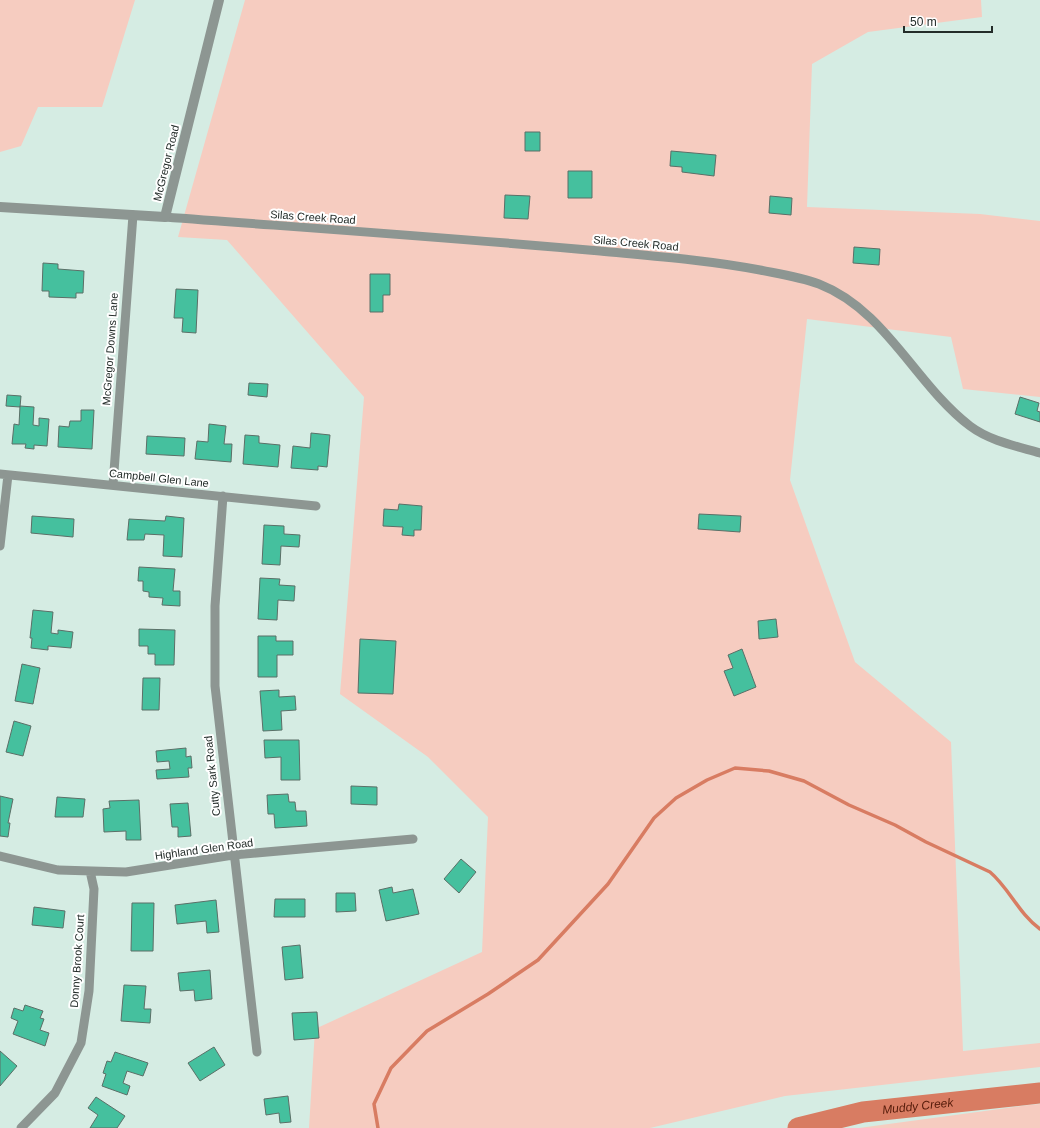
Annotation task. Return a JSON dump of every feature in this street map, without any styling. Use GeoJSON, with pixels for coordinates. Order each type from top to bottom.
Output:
{"type":"FeatureCollection","features":[{"type":"Feature","properties":{"kind":"street","name":"McGregor Road"},"geometry":{"type":"LineString","coordinates":[[0,207],[165,217],[218,0]]}},
{"type":"Feature","properties":{"kind":"street","name":"McGregor Downs Lane"},"geometry":{"type":"LineString","coordinates":[[113,485],[133,215]]}},
{"type":"Feature","properties":{"kind":"street","name":"Silas Creek Road"},"geometry":{"type":"LineString","coordinates":[[165,217],[675,258],[739,266],[798,277],[833,290],[851,302],[898,347],[928,385],[970,427],[984,435],[1040,453]]}},
{"type":"Feature","properties":{"kind":"street","name":"Campbell Glen Lane"},"geometry":{"type":"LineString","coordinates":[[4,474],[316,506]]}},
{"type":"Feature","properties":{"kind":"street"},"geometry":{"type":"LineString","coordinates":[[0,546],[4,474]]}},
{"type":"Feature","properties":{"kind":"street","name":"Cutty Sark Road"},"geometry":{"type":"LineString","coordinates":[[223,496],[215,606],[215,686],[233,855],[257,1052]]}},
{"type":"Feature","properties":{"kind":"street","name":"Highland Glen Road"},"geometry":{"type":"LineString","coordinates":[[0,856],[58,870],[126,872],[233,855],[413,839]]}},
{"type":"Feature","properties":{"kind":"street","name":"Donny Brook Court"},"geometry":{"type":"LineString","coordinates":[[21,1128],[55,1092],[81,1043],[89,991],[94,889],[90,871]]}},
{"type":"Feature","properties":{"kind":"shaded area"},"geometry":{"type":"Polygon","coordinates":[[[0,0],[135,0],[102,107],[38,107],[21,146],[0,152],[0,0]]]}},
{"type":"Feature","properties":{"kind":"shaded area"},"geometry":{"type":"Polygon","coordinates":[[[245,0],[981,0],[982,17],[868,32],[812,64],[807,207],[980,214],[1040,221],[1040,397],[963,389],[951,337],[807,319],[790,480],[855,662],[951,742],[963,1051],[1040,1043],[1040,1067],[785,1096],[650,1128],[309,1128],[315,1029],[482,952],[488,817],[428,757],[340,694],[364,397],[227,240],[178,237],[245,0]]]}},
{"type":"Feature","properties":{"kind":"shaded area"},"geometry":{"type":"Polygon","coordinates":[[[1040,1104],[1040,1128],[859,1128],[1029,1105],[1040,1104]]]}},
{"type":"Feature","properties":{"kind":"building"},"geometry":{"type":"Polygon","coordinates":[[[525,132],[540,132],[540,151],[525,151],[525,132]]]}},
{"type":"Feature","properties":{"kind":"building"},"geometry":{"type":"Polygon","coordinates":[[[671,151],[716,155],[714,176],[682,172],[682,167],[670,166],[671,151]]]}},
{"type":"Feature","properties":{"kind":"building"},"geometry":{"type":"Polygon","coordinates":[[[568,171],[592,171],[592,198],[568,198],[568,171]]]}},
{"type":"Feature","properties":{"kind":"building"},"geometry":{"type":"Polygon","coordinates":[[[505,195],[530,196],[528,219],[504,218],[505,195]]]}},
{"type":"Feature","properties":{"kind":"building"},"geometry":{"type":"Polygon","coordinates":[[[770,196],[792,198],[791,215],[769,213],[770,196]]]}},
{"type":"Feature","properties":{"kind":"building"},"geometry":{"type":"Polygon","coordinates":[[[854,247],[880,249],[879,265],[853,263],[854,247]]]}},
{"type":"Feature","properties":{"kind":"building"},"geometry":{"type":"Polygon","coordinates":[[[43,263],[58,264],[58,269],[84,271],[83,293],[76,293],[76,298],[49,297],[49,291],[42,291],[43,263]]]}},
{"type":"Feature","properties":{"kind":"building"},"geometry":{"type":"Polygon","coordinates":[[[370,274],[390,274],[390,295],[383,295],[383,312],[370,312],[370,274]]]}},
{"type":"Feature","properties":{"kind":"building"},"geometry":{"type":"Polygon","coordinates":[[[176,289],[198,290],[196,333],[182,332],[183,318],[174,318],[176,289]]]}},
{"type":"Feature","properties":{"kind":"building"},"geometry":{"type":"Polygon","coordinates":[[[249,383],[268,384],[267,397],[248,395],[249,383]]]}},
{"type":"Feature","properties":{"kind":"building"},"geometry":{"type":"Polygon","coordinates":[[[7,395],[21,396],[20,407],[6,406],[7,395]]]}},
{"type":"Feature","properties":{"kind":"building"},"geometry":{"type":"Polygon","coordinates":[[[1020,397],[1039,403],[1037,411],[1040,412],[1040,422],[1015,414],[1020,397]]]}},
{"type":"Feature","properties":{"kind":"building"},"geometry":{"type":"Polygon","coordinates":[[[20,406],[34,407],[33,425],[39,426],[39,418],[49,419],[47,446],[34,445],[34,449],[25,448],[26,444],[12,444],[14,424],[19,425],[20,406]]]}},
{"type":"Feature","properties":{"kind":"building"},"geometry":{"type":"Polygon","coordinates":[[[81,410],[94,410],[92,449],[58,447],[59,426],[69,427],[70,421],[81,421],[81,410]]]}},
{"type":"Feature","properties":{"kind":"building"},"geometry":{"type":"Polygon","coordinates":[[[209,424],[226,426],[224,444],[232,444],[231,462],[195,459],[197,441],[208,442],[209,424]]]}},
{"type":"Feature","properties":{"kind":"building"},"geometry":{"type":"Polygon","coordinates":[[[311,433],[330,435],[327,467],[318,466],[318,470],[291,468],[293,446],[310,448],[311,433]]]}},
{"type":"Feature","properties":{"kind":"building"},"geometry":{"type":"Polygon","coordinates":[[[245,435],[259,436],[259,443],[280,445],[278,467],[243,464],[245,435]]]}},
{"type":"Feature","properties":{"kind":"building"},"geometry":{"type":"Polygon","coordinates":[[[147,436],[185,438],[184,456],[146,454],[147,436]]]}},
{"type":"Feature","properties":{"kind":"building"},"geometry":{"type":"Polygon","coordinates":[[[399,504],[422,506],[421,530],[414,530],[414,536],[402,535],[403,527],[383,526],[384,509],[398,510],[399,504]]]}},
{"type":"Feature","properties":{"kind":"building"},"geometry":{"type":"Polygon","coordinates":[[[699,514],[741,516],[740,532],[698,529],[699,514]]]}},
{"type":"Feature","properties":{"kind":"building"},"geometry":{"type":"Polygon","coordinates":[[[32,516],[74,519],[73,537],[31,533],[32,516]]]}},
{"type":"Feature","properties":{"kind":"building"},"geometry":{"type":"Polygon","coordinates":[[[166,516],[184,518],[182,557],[163,556],[164,535],[145,534],[144,540],[127,540],[129,519],[165,521],[166,516]]]}},
{"type":"Feature","properties":{"kind":"building"},"geometry":{"type":"Polygon","coordinates":[[[264,525],[284,526],[284,534],[300,535],[299,547],[281,546],[280,565],[262,564],[264,525]]]}},
{"type":"Feature","properties":{"kind":"building"},"geometry":{"type":"Polygon","coordinates":[[[139,567],[175,569],[173,591],[180,591],[180,606],[162,605],[163,598],[149,597],[149,592],[143,591],[143,581],[138,581],[139,567]]]}},
{"type":"Feature","properties":{"kind":"building"},"geometry":{"type":"Polygon","coordinates":[[[260,578],[280,579],[279,585],[295,586],[294,601],[278,600],[277,620],[258,619],[260,578]]]}},
{"type":"Feature","properties":{"kind":"building"},"geometry":{"type":"Polygon","coordinates":[[[33,610],[53,612],[51,633],[58,634],[58,630],[73,632],[71,648],[48,646],[48,650],[31,648],[32,638],[30,638],[33,610]]]}},
{"type":"Feature","properties":{"kind":"building"},"geometry":{"type":"Polygon","coordinates":[[[776,619],[778,637],[759,639],[758,621],[776,619]]]}},
{"type":"Feature","properties":{"kind":"building"},"geometry":{"type":"Polygon","coordinates":[[[139,629],[175,630],[174,665],[155,665],[155,654],[148,654],[148,646],[139,646],[139,629]]]}},
{"type":"Feature","properties":{"kind":"building"},"geometry":{"type":"Polygon","coordinates":[[[258,636],[276,636],[276,641],[293,641],[293,655],[277,655],[277,677],[258,677],[258,636]]]}},
{"type":"Feature","properties":{"kind":"building"},"geometry":{"type":"Polygon","coordinates":[[[360,639],[396,641],[393,694],[358,693],[360,639]]]}},
{"type":"Feature","properties":{"kind":"building"},"geometry":{"type":"Polygon","coordinates":[[[742,649],[756,687],[734,696],[724,671],[733,668],[728,655],[742,649]]]}},
{"type":"Feature","properties":{"kind":"building"},"geometry":{"type":"Polygon","coordinates":[[[22,664],[40,668],[33,704],[15,701],[22,664]]]}},
{"type":"Feature","properties":{"kind":"building"},"geometry":{"type":"Polygon","coordinates":[[[143,678],[160,678],[159,710],[142,710],[143,678]]]}},
{"type":"Feature","properties":{"kind":"building"},"geometry":{"type":"Polygon","coordinates":[[[279,690],[279,697],[295,696],[296,710],[281,711],[282,730],[263,731],[260,691],[279,690]]]}},
{"type":"Feature","properties":{"kind":"building"},"geometry":{"type":"Polygon","coordinates":[[[14,721],[31,726],[23,756],[6,752],[14,721]]]}},
{"type":"Feature","properties":{"kind":"building"},"geometry":{"type":"Polygon","coordinates":[[[264,740],[299,740],[300,780],[281,780],[281,757],[265,758],[264,740]]]}},
{"type":"Feature","properties":{"kind":"building"},"geometry":{"type":"Polygon","coordinates":[[[186,748],[186,757],[191,756],[192,768],[188,768],[189,777],[157,779],[156,770],[170,769],[169,761],[157,762],[156,751],[186,748]]]}},
{"type":"Feature","properties":{"kind":"building"},"geometry":{"type":"Polygon","coordinates":[[[351,786],[377,787],[377,805],[351,804],[351,786]]]}},
{"type":"Feature","properties":{"kind":"building"},"geometry":{"type":"Polygon","coordinates":[[[288,794],[289,802],[295,802],[296,811],[306,811],[307,826],[275,828],[274,814],[268,814],[267,795],[288,794]]]}},
{"type":"Feature","properties":{"kind":"building"},"geometry":{"type":"Polygon","coordinates":[[[0,796],[13,799],[8,823],[10,823],[8,837],[0,836],[0,796]]]}},
{"type":"Feature","properties":{"kind":"building"},"geometry":{"type":"Polygon","coordinates":[[[57,797],[85,799],[83,817],[55,817],[57,797]]]}},
{"type":"Feature","properties":{"kind":"building"},"geometry":{"type":"Polygon","coordinates":[[[139,800],[141,840],[126,840],[126,831],[104,832],[103,809],[110,808],[109,801],[139,800]]]}},
{"type":"Feature","properties":{"kind":"building"},"geometry":{"type":"Polygon","coordinates":[[[188,803],[191,836],[178,837],[178,827],[172,827],[170,804],[188,803]]]}},
{"type":"Feature","properties":{"kind":"building"},"geometry":{"type":"Polygon","coordinates":[[[461,859],[476,872],[459,893],[444,879],[461,859]]]}},
{"type":"Feature","properties":{"kind":"building"},"geometry":{"type":"Polygon","coordinates":[[[392,887],[393,893],[413,889],[419,914],[386,921],[379,890],[392,887]]]}},
{"type":"Feature","properties":{"kind":"building"},"geometry":{"type":"Polygon","coordinates":[[[336,893],[355,893],[356,911],[336,912],[336,893]]]}},
{"type":"Feature","properties":{"kind":"building"},"geometry":{"type":"Polygon","coordinates":[[[275,899],[305,899],[305,917],[274,917],[275,899]]]}},
{"type":"Feature","properties":{"kind":"building"},"geometry":{"type":"Polygon","coordinates":[[[216,900],[219,932],[207,933],[206,921],[177,924],[175,905],[216,900]]]}},
{"type":"Feature","properties":{"kind":"building"},"geometry":{"type":"Polygon","coordinates":[[[132,903],[154,903],[153,951],[131,951],[132,903]]]}},
{"type":"Feature","properties":{"kind":"building"},"geometry":{"type":"Polygon","coordinates":[[[34,907],[65,911],[63,928],[32,925],[34,907]]]}},
{"type":"Feature","properties":{"kind":"building"},"geometry":{"type":"Polygon","coordinates":[[[300,945],[303,978],[285,980],[282,947],[300,945]]]}},
{"type":"Feature","properties":{"kind":"building"},"geometry":{"type":"Polygon","coordinates":[[[210,970],[212,999],[195,1001],[194,990],[180,991],[178,973],[210,970]]]}},
{"type":"Feature","properties":{"kind":"building"},"geometry":{"type":"Polygon","coordinates":[[[124,985],[146,986],[144,1009],[151,1009],[150,1023],[121,1021],[124,985]]]}},
{"type":"Feature","properties":{"kind":"building"},"geometry":{"type":"Polygon","coordinates":[[[25,1005],[43,1011],[40,1018],[44,1019],[40,1030],[49,1033],[45,1046],[13,1034],[18,1021],[11,1018],[14,1008],[23,1011],[25,1005]]]}},
{"type":"Feature","properties":{"kind":"building"},"geometry":{"type":"Polygon","coordinates":[[[317,1012],[319,1038],[294,1040],[292,1013],[317,1012]]]}},
{"type":"Feature","properties":{"kind":"building"},"geometry":{"type":"Polygon","coordinates":[[[214,1047],[225,1065],[200,1081],[188,1063],[214,1047]]]}},
{"type":"Feature","properties":{"kind":"building"},"geometry":{"type":"Polygon","coordinates":[[[0,1051],[17,1066],[0,1086],[0,1051]]]}},
{"type":"Feature","properties":{"kind":"building"},"geometry":{"type":"Polygon","coordinates":[[[115,1052],[148,1063],[143,1076],[127,1071],[123,1083],[130,1086],[127,1095],[102,1086],[106,1074],[103,1073],[107,1061],[111,1062],[115,1052]]]}},
{"type":"Feature","properties":{"kind":"building"},"geometry":{"type":"Polygon","coordinates":[[[288,1096],[291,1122],[280,1123],[279,1113],[266,1115],[264,1099],[288,1096]]]}},
{"type":"Feature","properties":{"kind":"building"},"geometry":{"type":"Polygon","coordinates":[[[96,1097],[125,1116],[117,1128],[90,1128],[98,1115],[88,1108],[96,1097]]]}},
{"type":"Feature","properties":{"kind":"waterway"},"geometry":{"type":"LineString","coordinates":[[378,1128],[374,1104],[391,1068],[427,1031],[488,994],[538,960],[608,884],[654,818],[676,798],[707,780],[735,768],[769,771],[804,781],[849,805],[895,825],[926,842],[990,872],[997,878],[1026,916],[1040,929]]}},
{"type":"Feature","properties":{"kind":"waterway","name":"Muddy Creek"},"geometry":{"type":"LineString","coordinates":[[798,1128],[863,1112],[1040,1093]]}}]}
